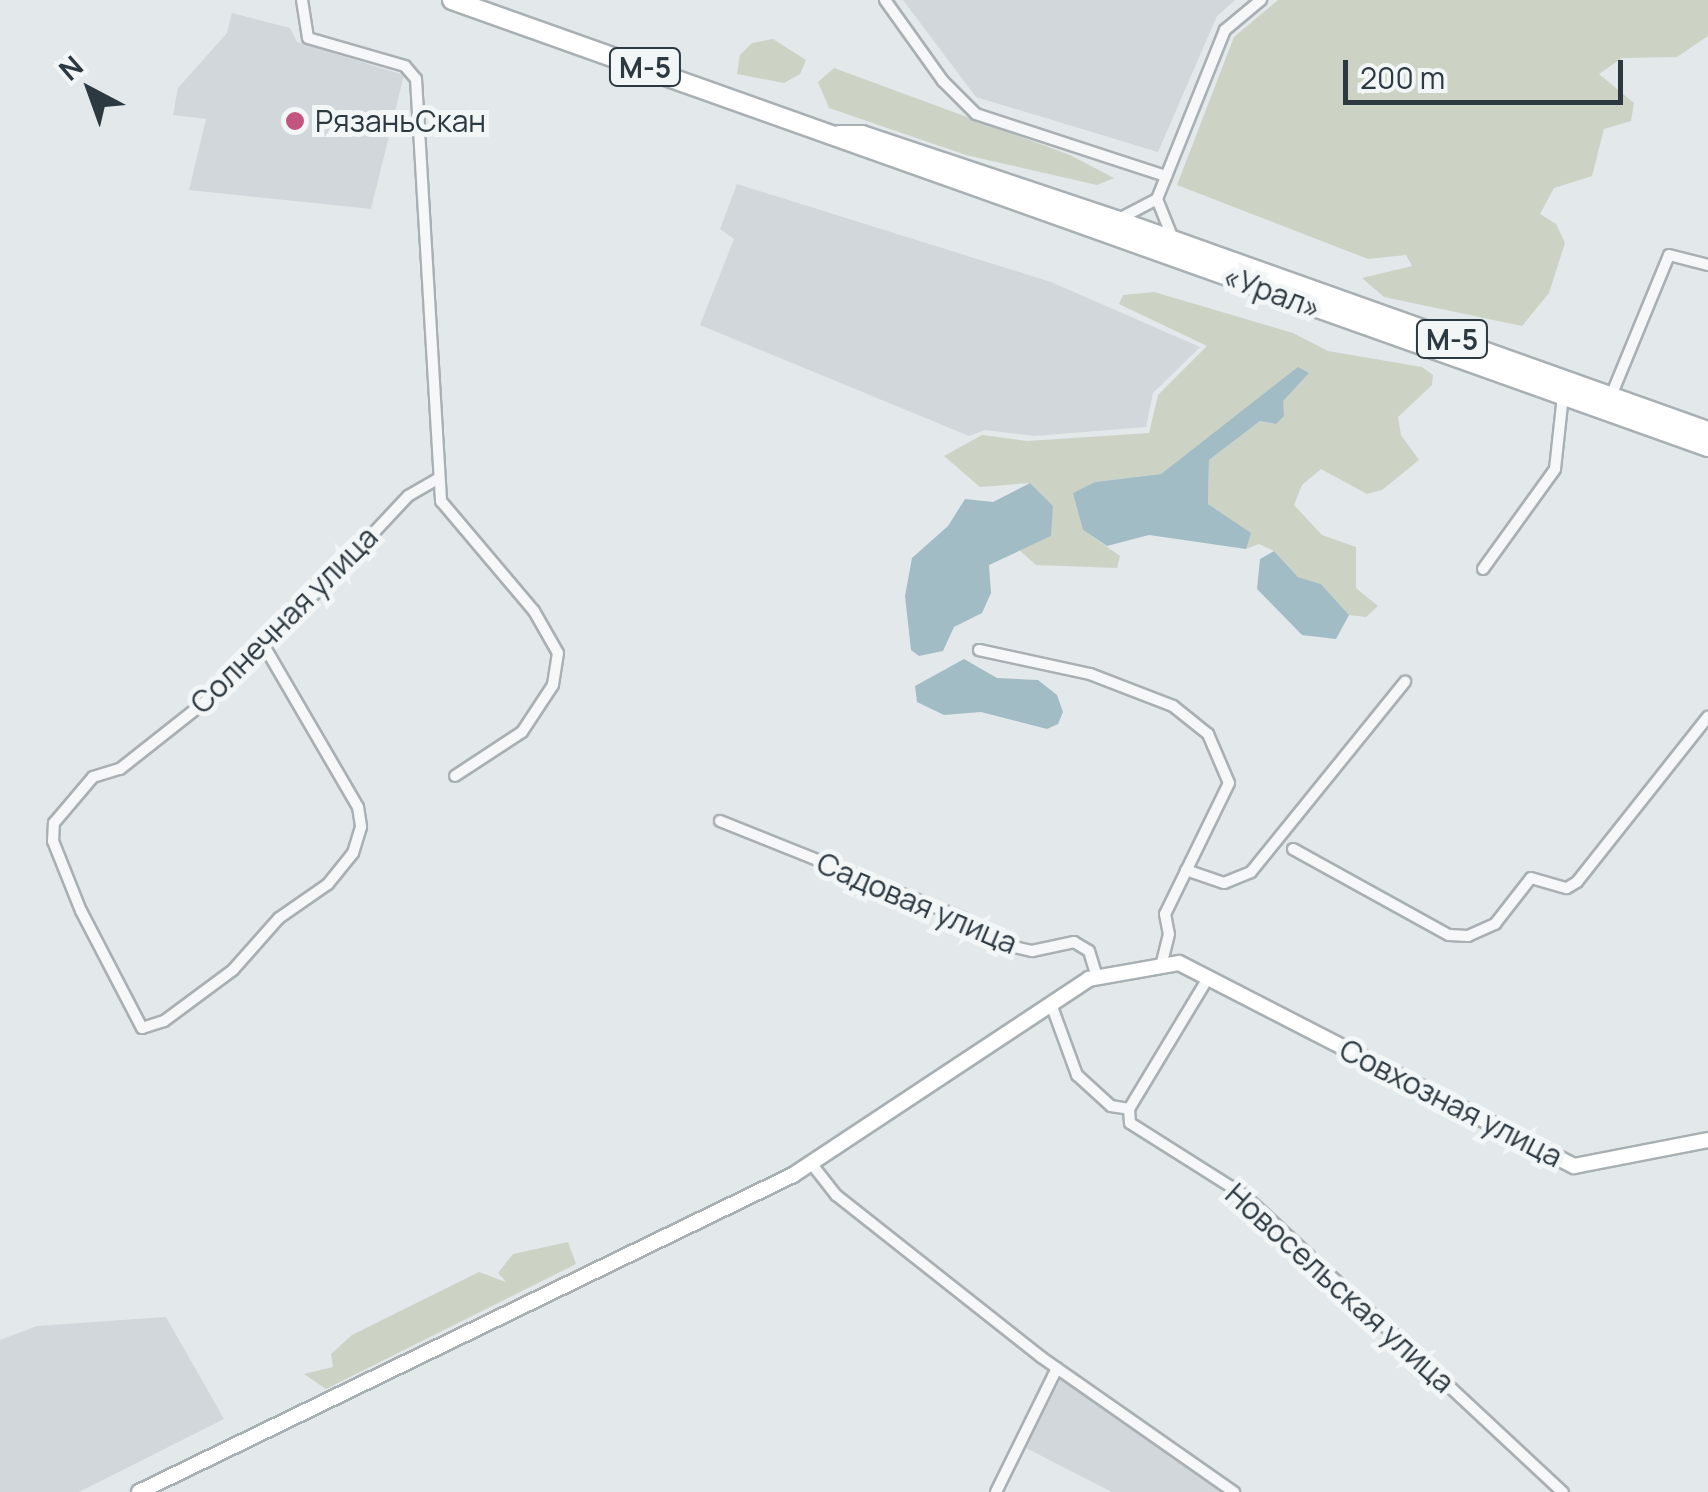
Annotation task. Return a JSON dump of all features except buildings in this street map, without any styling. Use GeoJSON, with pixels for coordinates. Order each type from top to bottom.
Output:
{"type":"FeatureCollection","features":[{"type":"Feature","properties":{"kind":"highway","name":"«Урал»"},"geometry":{"type":"LineString","coordinates":[[452,0],[839,134],[859,148],[1708,447]]}},
{"type":"Feature","properties":{"kind":"highway","name":"«Урал»"},"geometry":{"type":"LineString","coordinates":[[839,134],[862,134],[1116,220],[1708,430]]}},
{"type":"Feature","properties":{"kind":"street"},"geometry":{"type":"LineString","coordinates":[[302,0],[308,38],[404,66],[416,79],[437,479],[447,516],[534,612],[558,653],[553,685],[522,732],[455,776]]}},
{"type":"Feature","properties":{"kind":"street"},"geometry":{"type":"LineString","coordinates":[[885,0],[943,81],[976,114],[1166,176]]}},
{"type":"Feature","properties":{"kind":"street"},"geometry":{"type":"LineString","coordinates":[[1116,220],[1156,199],[1225,30],[1261,0]]}},
{"type":"Feature","properties":{"kind":"street"},"geometry":{"type":"LineString","coordinates":[[1156,199],[1175,241]]}},
{"type":"Feature","properties":{"kind":"street"},"geometry":{"type":"LineString","coordinates":[[1612,396],[1669,255],[1708,265]]}},
{"type":"Feature","properties":{"kind":"street"},"geometry":{"type":"LineString","coordinates":[[1483,569],[1555,469],[1563,395]]}},
{"type":"Feature","properties":{"kind":"street","name":"Солнечная улица"},"geometry":{"type":"LineString","coordinates":[[263,644],[362,818],[353,853],[328,884],[258,936],[233,970],[148,1030],[123,998],[53,841],[54,823],[93,778],[120,769],[220,690],[263,644],[408,496],[437,479]]}},
{"type":"Feature","properties":{"kind":"street"},"geometry":{"type":"LineString","coordinates":[[139,1492],[811,1163],[1051,1004],[1097,978],[1161,966],[1169,934],[1165,914],[1229,783],[1208,734],[1173,706],[1090,674],[980,650]]}},
{"type":"Feature","properties":{"kind":"street"},"geometry":{"type":"LineString","coordinates":[[1186,870],[1224,883],[1251,872],[1405,682]]}},
{"type":"Feature","properties":{"kind":"street"},"geometry":{"type":"LineString","coordinates":[[1293,849],[1449,935],[1468,936],[1495,924],[1531,878],[1566,888],[1577,882],[1708,716]]}},
{"type":"Feature","properties":{"kind":"street","name":"Садовая улица"},"geometry":{"type":"LineString","coordinates":[[720,822],[962,918],[1010,946],[1032,950],[1074,942],[1089,951],[1097,978]]}},
{"type":"Feature","properties":{"kind":"street","name":"Совхозная улица"},"geometry":{"type":"LineString","coordinates":[[1161,966],[1179,964],[1208,978],[1574,1166],[1708,1140]]}},
{"type":"Feature","properties":{"kind":"street"},"geometry":{"type":"LineString","coordinates":[[1129,1109],[1208,978]]}},
{"type":"Feature","properties":{"kind":"street","name":"Новосельская улица"},"geometry":{"type":"LineString","coordinates":[[1051,1004],[1078,1075],[1097,1097],[1129,1109],[1130,1123],[1244,1195],[1562,1492]]}},
{"type":"Feature","properties":{"kind":"street"},"geometry":{"type":"LineString","coordinates":[[811,1163],[836,1195],[1057,1368],[1234,1492]]}},
{"type":"Feature","properties":{"kind":"street"},"geometry":{"type":"LineString","coordinates":[[996,1492],[1057,1368]]}},
{"type":"Feature","properties":{"kind":"shaded area"},"geometry":{"type":"Polygon","coordinates":[[[903,0],[1235,0],[1217,16],[1158,152],[976,97],[903,0]]]}},
{"type":"Feature","properties":{"kind":"shaded area"},"geometry":{"type":"Polygon","coordinates":[[[1278,0],[1708,0],[1708,36],[1677,57],[1622,58],[1599,74],[1634,103],[1631,121],[1604,129],[1592,176],[1554,188],[1540,214],[1556,224],[1565,243],[1549,293],[1522,326],[1384,297],[1362,278],[1412,266],[1406,255],[1368,259],[1177,185],[1234,37],[1278,0]]]}},
{"type":"Feature","properties":{"kind":"shaded area"},"geometry":{"type":"Polygon","coordinates":[[[232,13],[290,28],[297,42],[404,75],[371,209],[189,190],[206,119],[173,115],[178,88],[227,33],[232,13]]]}},
{"type":"Feature","properties":{"kind":"shaded area"},"geometry":{"type":"Polygon","coordinates":[[[773,39],[806,60],[800,74],[784,83],[737,74],[740,55],[752,43],[773,39]]]}},
{"type":"Feature","properties":{"kind":"shaded area"},"geometry":{"type":"Polygon","coordinates":[[[834,68],[1070,155],[1114,178],[1097,185],[966,155],[829,108],[818,82],[834,68]]]}},
{"type":"Feature","properties":{"kind":"shaded area"},"geometry":{"type":"Polygon","coordinates":[[[737,184],[1051,282],[1200,347],[1153,393],[1146,427],[1034,436],[985,430],[969,436],[700,325],[734,239],[720,229],[737,184]]]}},
{"type":"Feature","properties":{"kind":"shaded area"},"geometry":{"type":"Polygon","coordinates":[[[1154,292],[1293,333],[1328,351],[1422,367],[1433,375],[1432,385],[1398,417],[1401,435],[1419,460],[1382,490],[1367,494],[1321,469],[1302,485],[1294,505],[1322,535],[1356,547],[1356,588],[1378,606],[1366,617],[1349,615],[1321,584],[1298,577],[1274,551],[1259,544],[1246,549],[1250,533],[1208,504],[1209,460],[1260,421],[1275,424],[1281,381],[1161,474],[1095,482],[1083,530],[1120,556],[1117,568],[1036,565],[1019,550],[1051,536],[1052,506],[1030,483],[980,487],[944,456],[982,435],[1027,441],[1149,433],[1158,395],[1207,346],[1119,304],[1123,295],[1154,292]]]}},
{"type":"Feature","properties":{"kind":"shaded area"},"geometry":{"type":"Polygon","coordinates":[[[568,1242],[576,1264],[326,1389],[304,1374],[333,1367],[331,1354],[352,1335],[479,1272],[506,1282],[498,1273],[513,1254],[568,1242]]]}},
{"type":"Feature","properties":{"kind":"shaded area"},"geometry":{"type":"Polygon","coordinates":[[[166,1317],[224,1419],[79,1492],[0,1492],[0,1340],[37,1326],[166,1317]]]}},
{"type":"Feature","properties":{"kind":"shaded area"},"geometry":{"type":"Polygon","coordinates":[[[1062,1376],[1228,1492],[1112,1492],[1026,1448],[1062,1376]]]}},
{"type":"Feature","properties":{"kind":"water"},"geometry":{"type":"Polygon","coordinates":[[[1298,367],[1309,373],[1283,401],[1284,416],[1276,424],[1260,421],[1209,460],[1208,504],[1251,533],[1246,549],[1149,535],[1107,546],[1083,530],[1073,493],[1095,482],[1161,474],[1298,367]]]}},
{"type":"Feature","properties":{"kind":"water"},"geometry":{"type":"Polygon","coordinates":[[[1030,483],[1053,506],[1051,536],[989,565],[991,593],[982,613],[954,627],[943,651],[919,656],[911,650],[905,596],[912,558],[948,526],[965,499],[993,502],[1030,483]]]}},
{"type":"Feature","properties":{"kind":"water"},"geometry":{"type":"Polygon","coordinates":[[[1274,551],[1298,577],[1321,584],[1349,615],[1336,639],[1302,635],[1257,589],[1260,559],[1274,551]]]}},
{"type":"Feature","properties":{"kind":"water"},"geometry":{"type":"Polygon","coordinates":[[[964,659],[997,678],[1038,680],[1057,695],[1063,712],[1058,724],[1047,729],[981,712],[944,715],[917,702],[915,686],[964,659]]]}},
{"type":"Feature","properties":{"kind":"place","name":"РязаньСкан"},"geometry":{"type":"Point","coordinates":[295,121]}}]}
